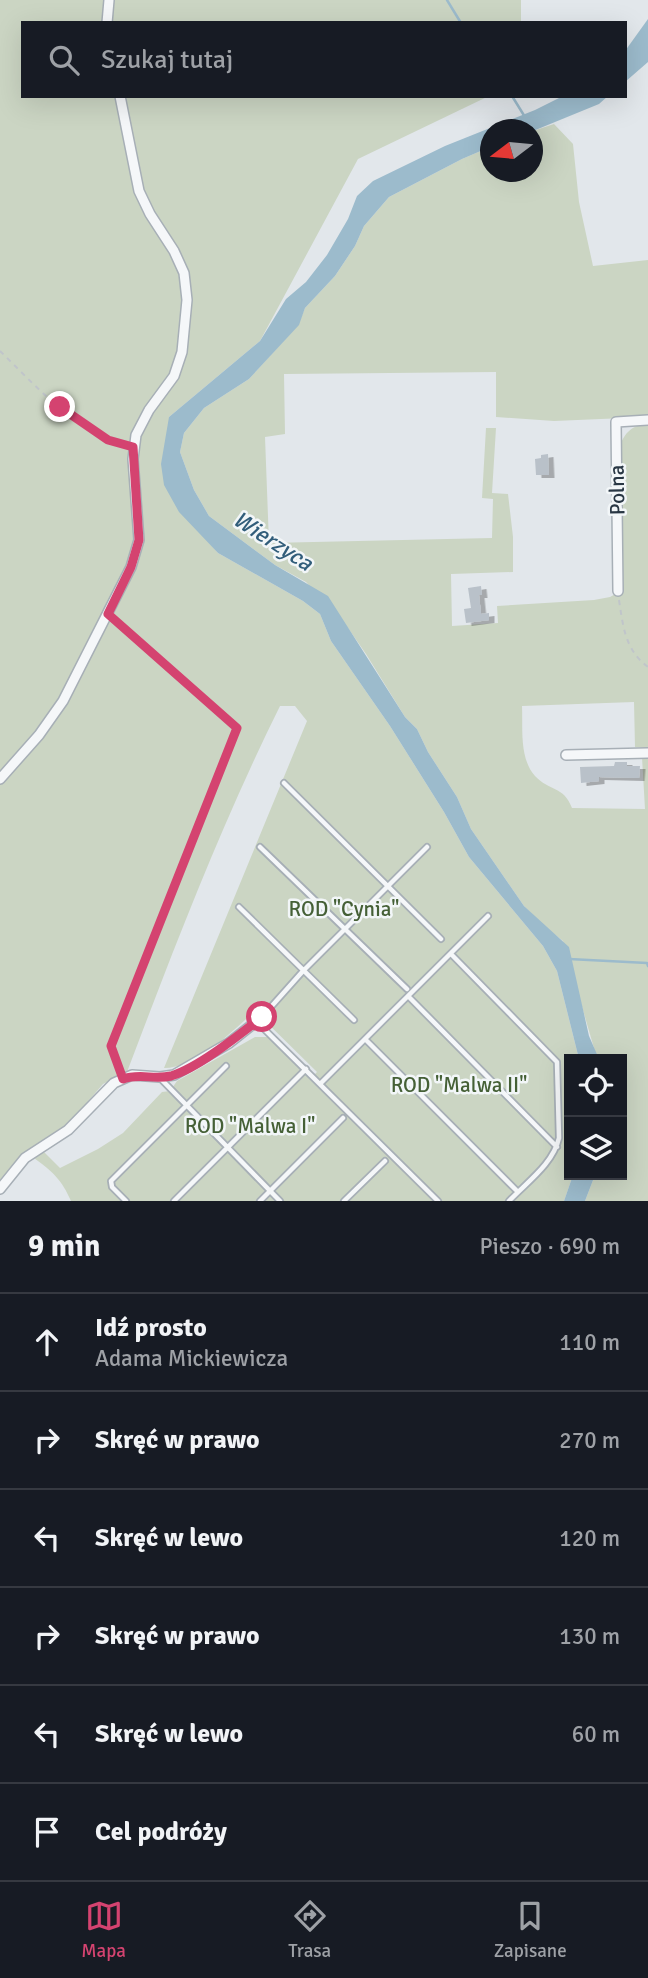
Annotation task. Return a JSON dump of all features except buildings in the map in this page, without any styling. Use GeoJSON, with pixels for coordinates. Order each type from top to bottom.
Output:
{"type":"FeatureCollection","features":[{"type":"Feature","properties":{"kind":"street"},"geometry":{"type":"LineString","coordinates":[[107,21],[109,0]]}},
{"type":"Feature","properties":{"kind":"street"},"geometry":{"type":"LineString","coordinates":[[0,779],[39,735],[63,701],[131,567],[139,540],[133,447],[141,422],[174,376],[184,337],[186,286],[180,263],[139,191],[120,98]]}},
{"type":"Feature","properties":{"kind":"street","name":"Polna"},"geometry":{"type":"LineString","coordinates":[[618,591],[616,422],[648,420]]}},
{"type":"Feature","properties":{"kind":"street"},"geometry":{"type":"LineString","coordinates":[[566,755],[648,752]]}},
{"type":"Feature","properties":{"kind":"street"},"geometry":{"type":"LineString","coordinates":[[0,1189],[25,1158],[68,1130],[105,1091],[123,1079],[139,1075],[174,1075],[229,1043],[260,1019]]}},
{"type":"Feature","properties":{"kind":"lane"},"geometry":{"type":"LineString","coordinates":[[284,783],[441,939]]}},
{"type":"Feature","properties":{"kind":"lane"},"geometry":{"type":"LineString","coordinates":[[260,847],[407,989]]}},
{"type":"Feature","properties":{"kind":"lane"},"geometry":{"type":"LineString","coordinates":[[427,847],[303,971],[260,1019],[436,1200]]}},
{"type":"Feature","properties":{"kind":"lane"},"geometry":{"type":"LineString","coordinates":[[239,907],[354,1020]]}},
{"type":"Feature","properties":{"kind":"lane"},"geometry":{"type":"LineString","coordinates":[[321,1083],[488,916]]}},
{"type":"Feature","properties":{"kind":"lane"},"geometry":{"type":"LineString","coordinates":[[451,954],[557,1062],[557,1147],[550,1160],[509,1201]]}},
{"type":"Feature","properties":{"kind":"lane"},"geometry":{"type":"LineString","coordinates":[[408,996],[557,1147]]}},
{"type":"Feature","properties":{"kind":"lane"},"geometry":{"type":"LineString","coordinates":[[365,1039],[518,1192]]}},
{"type":"Feature","properties":{"kind":"lane"},"geometry":{"type":"LineString","coordinates":[[126,1201],[111,1187],[111,1181],[226,1066]]}},
{"type":"Feature","properties":{"kind":"lane"},"geometry":{"type":"LineString","coordinates":[[174,1201],[306,1069]]}},
{"type":"Feature","properties":{"kind":"lane"},"geometry":{"type":"LineString","coordinates":[[160,1077],[280,1201]]}},
{"type":"Feature","properties":{"kind":"lane"},"geometry":{"type":"LineString","coordinates":[[260,1201],[342,1118]]}},
{"type":"Feature","properties":{"kind":"lane"},"geometry":{"type":"LineString","coordinates":[[344,1201],[385,1161]]}},
{"type":"Feature","properties":{"kind":"path"},"geometry":{"type":"LineString","coordinates":[[0,351],[72,418],[108,440],[133,447]]}},
{"type":"Feature","properties":{"kind":"path"},"geometry":{"type":"LineString","coordinates":[[618,591],[624,632],[635,656],[648,667]]}},
{"type":"Feature","properties":{"kind":"path"},"geometry":{"type":"LineString","coordinates":[[108,614],[237,728],[111,1046],[123,1079]]}},
{"type":"Feature","properties":{"kind":"green space"},"geometry":{"type":"Polygon","coordinates":[[[0,0],[521,0],[521,21],[21,21],[21,98],[485,98],[358,159],[260,341],[169,417],[200,532],[218,553],[303,601],[320,614],[331,641],[390,726],[469,857],[543,946],[557,971],[578,1054],[564,1054],[564,1180],[571,1180],[564,1201],[71,1201],[56,1176],[34,1158],[44,1152],[60,1168],[98,1149],[123,1133],[162,1092],[170,1091],[177,1081],[255,1037],[268,1037],[310,1079],[317,1072],[255,1011],[201,1055],[189,1062],[164,1068],[307,721],[295,706],[280,706],[258,751],[199,887],[127,1072],[103,1084],[66,1127],[20,1156],[0,1180],[0,0]]]}},
{"type":"Feature","properties":{"kind":"green space"},"geometry":{"type":"Polygon","coordinates":[[[554,124],[573,144],[579,202],[593,266],[648,260],[648,417],[554,421],[496,417],[496,372],[284,374],[285,434],[265,437],[269,543],[492,538],[493,499],[482,498],[486,428],[496,428],[492,493],[508,494],[513,537],[513,572],[451,574],[452,626],[498,623],[497,606],[610,597],[621,591],[619,448],[629,431],[648,423],[648,748],[635,747],[634,702],[522,706],[526,761],[535,776],[565,796],[572,808],[645,809],[642,757],[648,757],[648,1201],[585,1201],[593,1180],[627,1180],[627,1054],[596,1054],[563,941],[524,906],[471,829],[457,797],[428,752],[417,729],[405,717],[348,628],[306,582],[275,565],[209,516],[194,490],[180,452],[184,433],[204,408],[249,379],[298,325],[305,308],[335,276],[355,246],[364,226],[389,197],[480,151],[480,182],[543,182],[543,128],[554,124]]]}},
{"type":"Feature","properties":{"kind":"water"},"geometry":{"type":"Polygon","coordinates":[[[648,19],[648,62],[627,80],[627,48],[648,19]]]}},
{"type":"Feature","properties":{"kind":"water"},"geometry":{"type":"Polygon","coordinates":[[[559,98],[606,98],[599,104],[543,127],[543,119],[512,119],[559,98]]]}},
{"type":"Feature","properties":{"kind":"water"},"geometry":{"type":"Polygon","coordinates":[[[480,132],[480,151],[389,197],[364,226],[355,246],[335,276],[305,308],[299,325],[249,379],[204,408],[184,433],[180,452],[194,490],[209,516],[275,565],[328,596],[405,717],[417,729],[428,752],[457,797],[471,829],[524,906],[569,947],[589,1036],[597,1054],[578,1054],[557,971],[543,946],[469,857],[390,726],[331,641],[320,614],[303,601],[218,553],[179,512],[164,485],[161,464],[169,417],[260,341],[286,299],[306,282],[327,255],[348,219],[357,196],[373,181],[480,132]]]}},
{"type":"Feature","properties":{"kind":"water"},"geometry":{"type":"Polygon","coordinates":[[[571,1180],[593,1180],[585,1201],[564,1201],[571,1180]]]}},
{"type":"Feature","properties":{"kind":"waterway"},"geometry":{"type":"LineString","coordinates":[[447,0],[460,21]]}},
{"type":"Feature","properties":{"kind":"waterway"},"geometry":{"type":"LineString","coordinates":[[513,98],[525,117]]}},
{"type":"Feature","properties":{"kind":"waterway"},"geometry":{"type":"LineString","coordinates":[[569,959],[647,963],[648,966]]}},
{"type":"Feature","properties":{"kind":"route"},"geometry":{"type":"LineString","coordinates":[[60,407],[72,418],[108,440],[133,447],[139,540],[131,567],[108,614],[237,728],[111,1046],[123,1079],[139,1075],[174,1075],[229,1043],[262,1017]]}},
{"type":"Feature","properties":{"kind":"water label","name":"Wierzyca"},"geometry":{"type":"Point","coordinates":[273,541]}},
{"type":"Feature","properties":{"kind":"park label","name":"ROD \"Cynia\""},"geometry":{"type":"Point","coordinates":[344,909]}},
{"type":"Feature","properties":{"kind":"park label","name":"ROD \"Malwa II\""},"geometry":{"type":"Point","coordinates":[459,1085]}},
{"type":"Feature","properties":{"kind":"park label","name":"ROD \"Malwa I\""},"geometry":{"type":"Point","coordinates":[250,1126]}}]}
